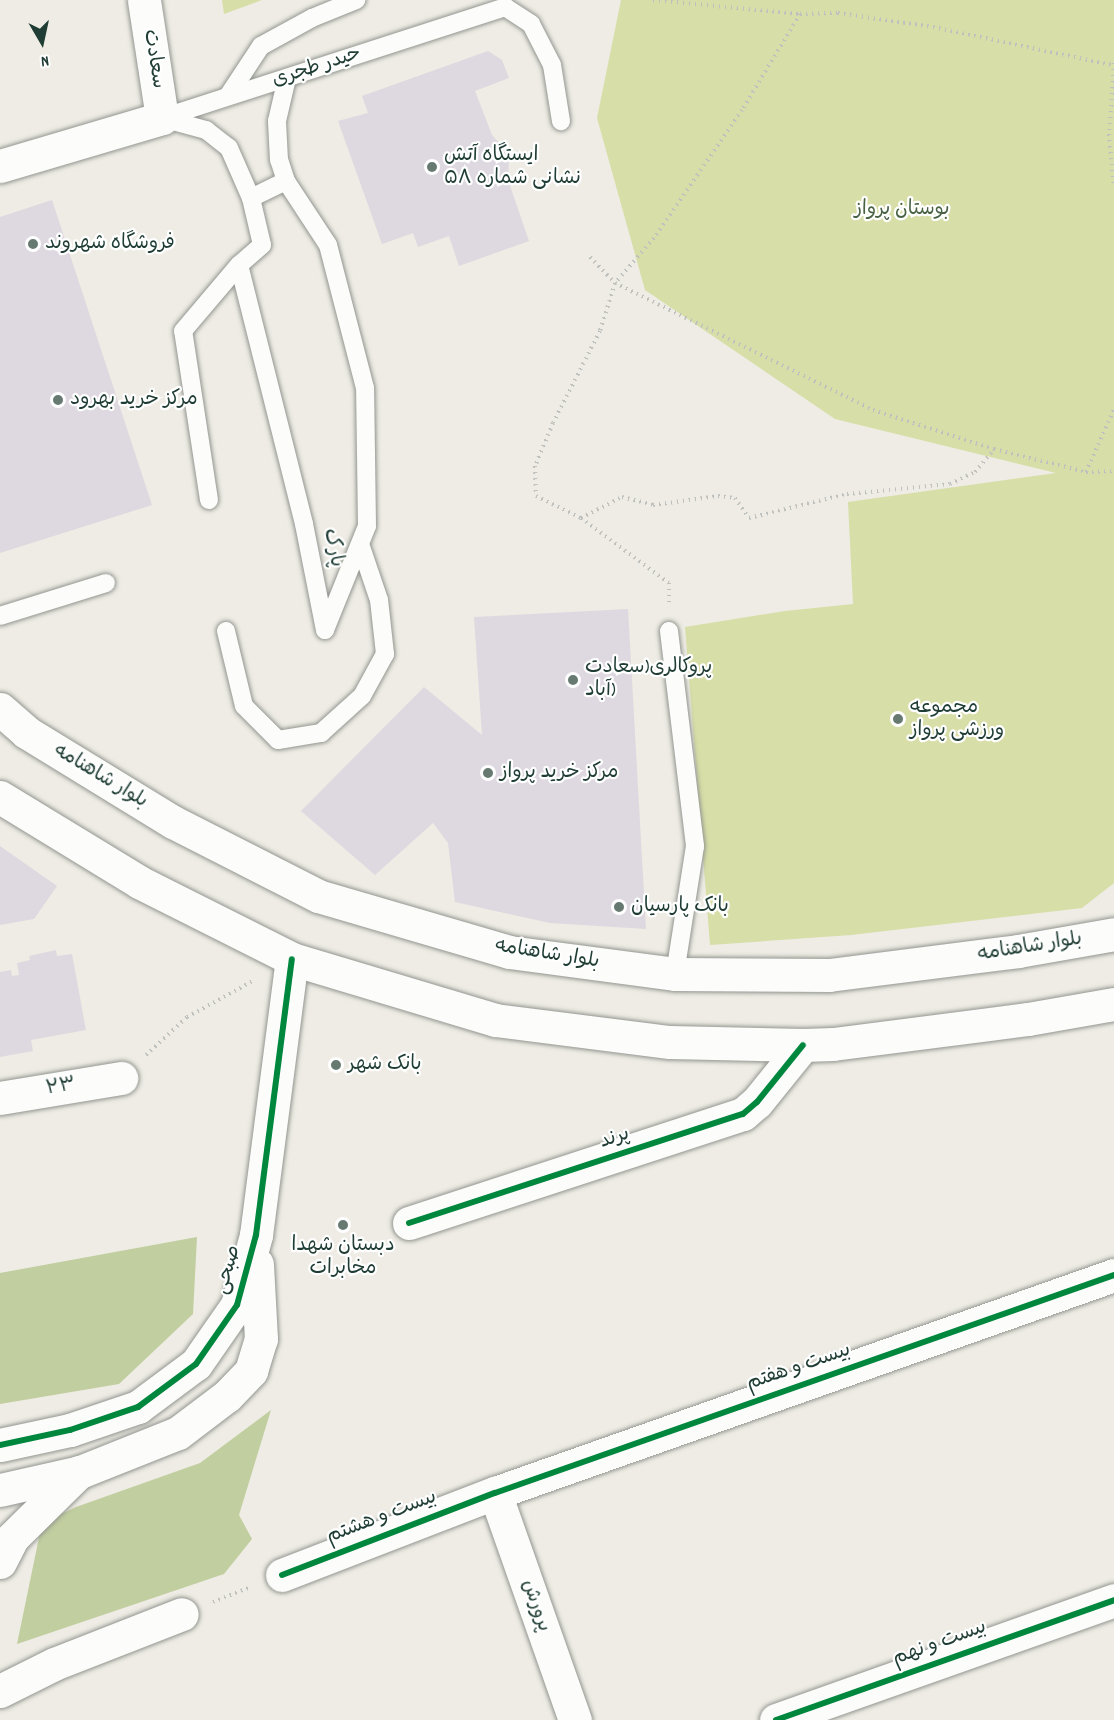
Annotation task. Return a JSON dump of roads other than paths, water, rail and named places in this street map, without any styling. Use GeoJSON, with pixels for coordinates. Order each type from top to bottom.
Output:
{"type":"FeatureCollection","features":[{"type":"Feature","properties":{"kind":"street","name":"سعادت"},"geometry":{"type":"LineString","coordinates":[[144,0],[162,118]]}},
{"type":"Feature","properties":{"kind":"street","name":"حیدر طجری"},"geometry":{"type":"LineString","coordinates":[[0,166],[162,118]]}},
{"type":"Feature","properties":{"kind":"street","name":"بلوار شاهنامه"},"geometry":{"type":"LineString","coordinates":[[0,709],[26,732],[173,822],[318,896],[509,952],[675,974],[829,975],[1018,951],[1114,934]]}},
{"type":"Feature","properties":{"kind":"street"},"geometry":{"type":"LineString","coordinates":[[0,797],[140,882],[292,959],[495,1020],[670,1042],[803,1045],[833,1044],[1005,1022],[1114,1004]]}},
{"type":"Feature","properties":{"kind":"street","name":"صبحی"},"geometry":{"type":"LineString","coordinates":[[0,1445],[70,1430],[138,1407],[196,1364],[237,1305],[256,1235],[292,959]]}},
{"type":"Feature","properties":{"kind":"street","name":"پرند"},"geometry":{"type":"LineString","coordinates":[[409,1223],[743,1114],[757,1102],[803,1045]]}},
{"type":"Feature","properties":{"kind":"street","name":"۲۳"},"geometry":{"type":"LineString","coordinates":[[0,1098],[122,1078]]}},
{"type":"Feature","properties":{"kind":"street","name":"صبحی"},"geometry":{"type":"LineString","coordinates":[[0,1490],[80,1472],[178,1433],[227,1396],[251,1371],[261,1339],[256,1235]]}},
{"type":"Feature","properties":{"kind":"street","name":"بیست و هفتم"},"geometry":{"type":"LineString","coordinates":[[495,1493],[1114,1275]]}},
{"type":"Feature","properties":{"kind":"street"},"geometry":{"type":"LineString","coordinates":[[0,1562],[12,1538],[80,1472]]}},
{"type":"Feature","properties":{"kind":"street","name":"بیست و هشتم"},"geometry":{"type":"LineString","coordinates":[[282,1575],[495,1493]]}},
{"type":"Feature","properties":{"kind":"street","name":"پرورش"},"geometry":{"type":"LineString","coordinates":[[495,1493],[575,1720]]}},
{"type":"Feature","properties":{"kind":"street","name":"بیست و نهم"},"geometry":{"type":"LineString","coordinates":[[776,1720],[1114,1600]]}},
{"type":"Feature","properties":{"kind":"street"},"geometry":{"type":"LineString","coordinates":[[0,1691],[54,1664],[182,1614]]}},
{"type":"Feature","properties":{"kind":"lane"},"geometry":{"type":"LineString","coordinates":[[228,96],[261,46],[312,18],[356,0]]}},
{"type":"Feature","properties":{"kind":"lane","name":"حیدر طجری"},"geometry":{"type":"LineString","coordinates":[[162,118],[504,7],[531,24],[552,65],[561,121]]}},
{"type":"Feature","properties":{"kind":"lane","name":"پارک"},"geometry":{"type":"LineString","coordinates":[[239,265],[304,524],[325,630],[368,526],[365,388],[327,245],[286,181],[279,160],[277,121],[287,78]]}},
{"type":"Feature","properties":{"kind":"lane"},"geometry":{"type":"LineString","coordinates":[[162,118],[206,130],[229,148],[251,198],[262,245],[239,265],[183,331],[209,500]]}},
{"type":"Feature","properties":{"kind":"lane"},"geometry":{"type":"LineString","coordinates":[[251,198],[286,181]]}},
{"type":"Feature","properties":{"kind":"lane"},"geometry":{"type":"LineString","coordinates":[[225,631],[244,706],[278,740],[321,733],[362,696],[385,654],[379,600],[360,544]]}},
{"type":"Feature","properties":{"kind":"lane"},"geometry":{"type":"LineString","coordinates":[[0,616],[106,583]]}},
{"type":"Feature","properties":{"kind":"lane"},"geometry":{"type":"LineString","coordinates":[[669,631],[695,846],[675,974]]}},
{"type":"Feature","properties":{"kind":"place","name":"ایستگاه آتش نشانی شماره ۵۸"},"geometry":{"type":"Point","coordinates":[432,167]}},
{"type":"Feature","properties":{"kind":"place","name":"فروشگاه شهروند"},"geometry":{"type":"Point","coordinates":[33,244]}},
{"type":"Feature","properties":{"kind":"place","name":"مرکز خرید بهرود"},"geometry":{"type":"Point","coordinates":[58,400]}},
{"type":"Feature","properties":{"kind":"place","name":"پروکالری(سعادت آباد)"},"geometry":{"type":"Point","coordinates":[573,680]}},
{"type":"Feature","properties":{"kind":"place","name":"مجموعه ورزشی پرواز"},"geometry":{"type":"Point","coordinates":[898,719]}},
{"type":"Feature","properties":{"kind":"place","name":"مرکز خرید پرواز"},"geometry":{"type":"Point","coordinates":[488,773]}},
{"type":"Feature","properties":{"kind":"place","name":"بانک پارسیان"},"geometry":{"type":"Point","coordinates":[619,907]}},
{"type":"Feature","properties":{"kind":"place","name":"بانک شهر"},"geometry":{"type":"Point","coordinates":[336,1065]}},
{"type":"Feature","properties":{"kind":"place","name":"دبستان شهدا مخابرات"},"geometry":{"type":"Point","coordinates":[343,1225]}},
{"type":"Feature","properties":{"kind":"park label","name":"بوستان پرواز"},"geometry":{"type":"Point","coordinates":[902,210]}}]}
